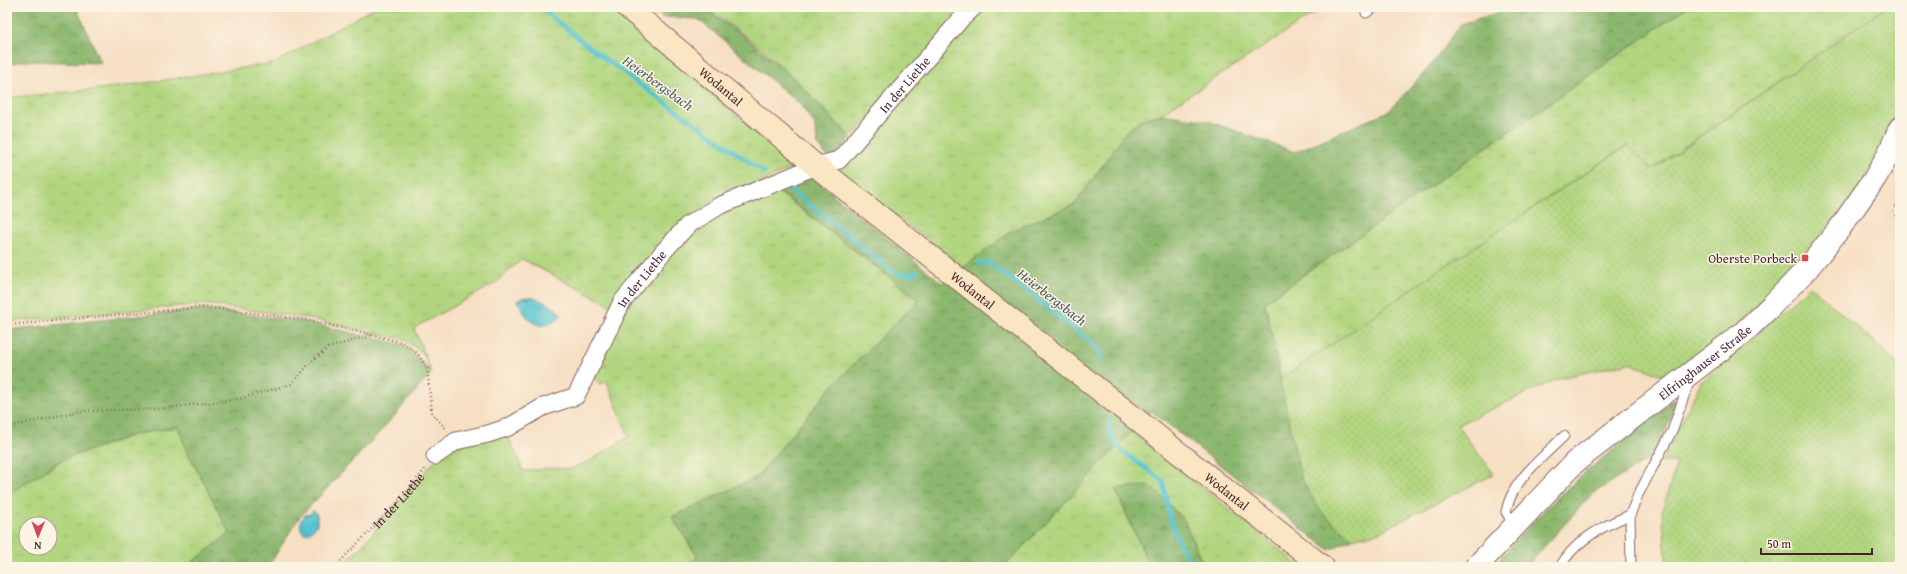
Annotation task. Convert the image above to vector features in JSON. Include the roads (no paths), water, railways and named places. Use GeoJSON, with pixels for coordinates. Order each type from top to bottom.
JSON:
{"type":"FeatureCollection","features":[{"type":"Feature","properties":{"kind":"main road","name":"Wodantal"},"geometry":{"type":"LineString","coordinates":[[627,7],[816,166],[1323,567]]}},
{"type":"Feature","properties":{"kind":"street","name":"In der Liethe"},"geometry":{"type":"LineString","coordinates":[[434,456],[456,441],[488,434],[509,427],[543,407],[576,396],[622,302],[663,252],[688,225],[719,206],[816,166],[839,160],[961,19],[974,7]]}},
{"type":"Feature","properties":{"kind":"street","name":"Elfringhauser Straße"},"geometry":{"type":"LineString","coordinates":[[1476,567],[1575,462],[1744,332],[1807,269],[1840,228],[1875,178],[1888,155],[1900,128]]}},
{"type":"Feature","properties":{"kind":"lane"},"geometry":{"type":"LineString","coordinates":[[1366,12],[1375,7]]}},
{"type":"Feature","properties":{"kind":"lane"},"geometry":{"type":"LineString","coordinates":[[1631,567],[1630,515],[1638,495],[1672,431],[1692,372]]}},
{"type":"Feature","properties":{"kind":"lane"},"geometry":{"type":"LineString","coordinates":[[1514,525],[1506,512],[1507,503],[1524,477],[1564,436]]}},
{"type":"Feature","properties":{"kind":"lane"},"geometry":{"type":"LineString","coordinates":[[1560,567],[1573,548],[1615,521],[1630,515]]}},
{"type":"Feature","properties":{"kind":"water"},"geometry":{"type":"Polygon","coordinates":[[[531,297],[553,307],[561,315],[550,324],[535,324],[528,318],[517,301],[522,298],[531,297]]]}},
{"type":"Feature","properties":{"kind":"water"},"geometry":{"type":"Polygon","coordinates":[[[313,510],[317,515],[317,525],[310,532],[304,534],[301,529],[301,522],[305,515],[311,514],[313,510]]]}},
{"type":"Feature","properties":{"kind":"waterway","name":"Heierbergsbach"},"geometry":{"type":"LineString","coordinates":[[540,7],[622,72],[765,173]]}},
{"type":"Feature","properties":{"kind":"waterway","name":"Heierbergsbach"},"geometry":{"type":"LineString","coordinates":[[791,190],[894,272],[907,275],[917,272]]}},
{"type":"Feature","properties":{"kind":"waterway","name":"Heierbergsbach"},"geometry":{"type":"LineString","coordinates":[[979,263],[991,264],[1098,347],[1101,361]]}},
{"type":"Feature","properties":{"kind":"waterway","name":"Heierbergsbach"},"geometry":{"type":"LineString","coordinates":[[1109,422],[1109,434],[1122,451],[1163,481],[1170,519],[1179,543],[1192,567]]}},
{"type":"Feature","properties":{"kind":"place","name":"Oberste Porbeck"},"geometry":{"type":"Point","coordinates":[1805,258]}}]}
